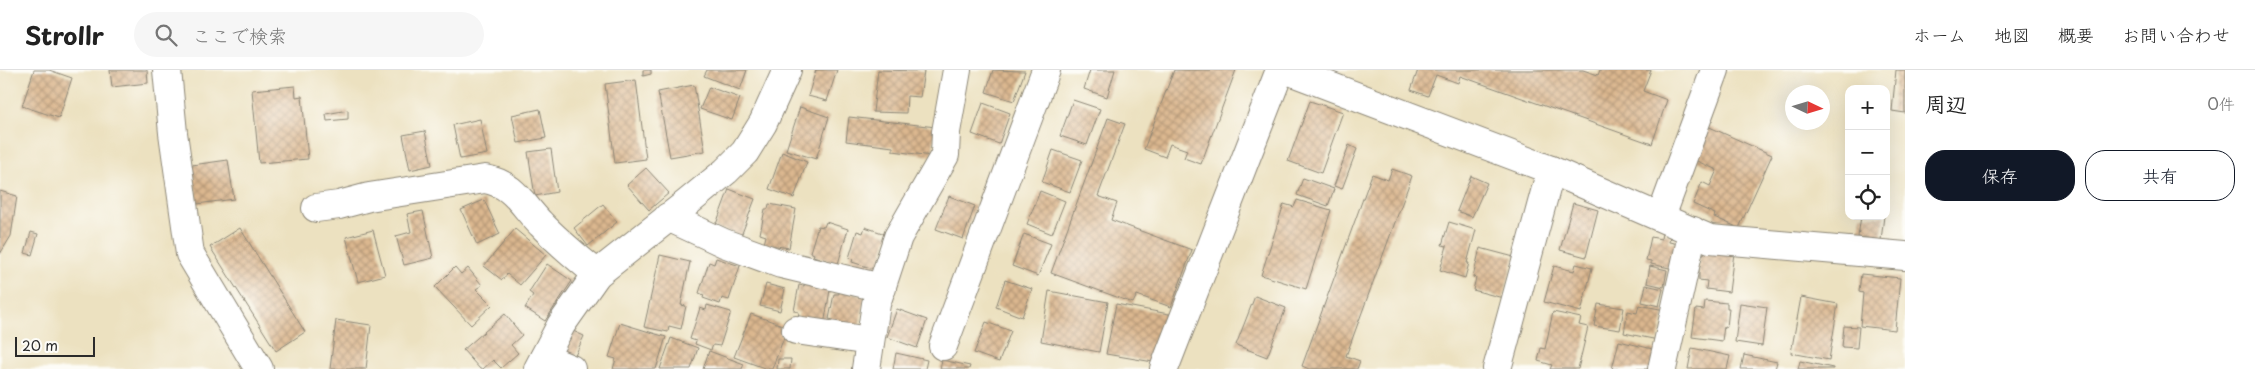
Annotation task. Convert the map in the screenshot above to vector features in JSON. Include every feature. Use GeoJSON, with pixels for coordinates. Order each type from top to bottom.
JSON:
{"type":"FeatureCollection","features":[{"type":"Feature","properties":{"kind":"street"},"geometry":{"type":"LineString","coordinates":[[167,70],[173,133],[190,254],[259,369]]}},
{"type":"Feature","properties":{"kind":"street"},"geometry":{"type":"LineString","coordinates":[[571,369],[541,364],[561,325],[597,274],[726,171],[745,152],[763,123],[787,70]]}},
{"type":"Feature","properties":{"kind":"street"},"geometry":{"type":"LineString","coordinates":[[866,369],[876,304],[898,237],[945,155],[946,132],[957,70]]}},
{"type":"Feature","properties":{"kind":"street"},"geometry":{"type":"LineString","coordinates":[[943,346],[1046,70]]}},
{"type":"Feature","properties":{"kind":"street"},"geometry":{"type":"LineString","coordinates":[[1164,369],[1280,70]]}},
{"type":"Feature","properties":{"kind":"street"},"geometry":{"type":"LineString","coordinates":[[1287,70],[1550,170],[1710,239],[1905,256]]}},
{"type":"Feature","properties":{"kind":"street"},"geometry":{"type":"LineString","coordinates":[[1661,217],[1715,70]]}},
{"type":"Feature","properties":{"kind":"street"},"geometry":{"type":"LineString","coordinates":[[1497,369],[1550,170]]}},
{"type":"Feature","properties":{"kind":"street"},"geometry":{"type":"LineString","coordinates":[[316,208],[339,205],[369,196],[485,179],[499,181],[512,190],[541,225],[597,274]]}},
{"type":"Feature","properties":{"kind":"street"},"geometry":{"type":"LineString","coordinates":[[668,217],[724,243],[781,264],[882,288]]}},
{"type":"Feature","properties":{"kind":"street"},"geometry":{"type":"LineString","coordinates":[[1662,369],[1693,231]]}},
{"type":"Feature","properties":{"kind":"street"},"geometry":{"type":"LineString","coordinates":[[796,330],[870,341]]}},
{"type":"Feature","properties":{"kind":"building"},"geometry":{"type":"Polygon","coordinates":[[[34,70],[49,70],[72,78],[59,118],[22,106],[34,70]]]}},
{"type":"Feature","properties":{"kind":"building"},"geometry":{"type":"Polygon","coordinates":[[[110,70],[147,70],[148,83],[112,87],[110,70]]]}},
{"type":"Feature","properties":{"kind":"building"},"geometry":{"type":"Polygon","coordinates":[[[643,70],[651,70],[651,74],[643,76],[643,70]]]}},
{"type":"Feature","properties":{"kind":"building"},"geometry":{"type":"Polygon","coordinates":[[[707,70],[747,70],[740,90],[704,76],[707,70]]]}},
{"type":"Feature","properties":{"kind":"building"},"geometry":{"type":"Polygon","coordinates":[[[816,70],[837,70],[827,101],[808,96],[816,70]]]}},
{"type":"Feature","properties":{"kind":"building"},"geometry":{"type":"Polygon","coordinates":[[[878,70],[924,71],[920,97],[907,96],[906,113],[873,112],[878,70]]]}},
{"type":"Feature","properties":{"kind":"building"},"geometry":{"type":"Polygon","coordinates":[[[993,70],[1025,71],[1014,101],[986,92],[993,70]]]}},
{"type":"Feature","properties":{"kind":"building"},"geometry":{"type":"Polygon","coordinates":[[[1090,70],[1115,70],[1107,97],[1084,89],[1090,70]]]}},
{"type":"Feature","properties":{"kind":"building"},"geometry":{"type":"Polygon","coordinates":[[[1174,70],[1236,70],[1201,164],[1184,158],[1187,150],[1170,144],[1165,157],[1144,149],[1174,70]]]}},
{"type":"Feature","properties":{"kind":"building"},"geometry":{"type":"Polygon","coordinates":[[[1418,70],[1583,70],[1598,75],[1600,70],[1651,70],[1643,91],[1667,100],[1652,144],[1460,76],[1458,83],[1436,75],[1428,96],[1411,90],[1418,70]]]}},
{"type":"Feature","properties":{"kind":"building"},"geometry":{"type":"Polygon","coordinates":[[[1896,70],[1905,70],[1905,113],[1892,111],[1896,70]]]}},
{"type":"Feature","properties":{"kind":"building"},"geometry":{"type":"Polygon","coordinates":[[[636,80],[646,159],[615,163],[605,84],[636,80]]]}},
{"type":"Feature","properties":{"kind":"building"},"geometry":{"type":"Polygon","coordinates":[[[694,85],[705,151],[670,157],[658,92],[694,85]]]}},
{"type":"Feature","properties":{"kind":"building"},"geometry":{"type":"Polygon","coordinates":[[[295,86],[296,97],[302,96],[308,159],[259,163],[252,90],[295,86]]]}},
{"type":"Feature","properties":{"kind":"building"},"geometry":{"type":"Polygon","coordinates":[[[709,87],[740,98],[732,120],[700,109],[709,87]]]}},
{"type":"Feature","properties":{"kind":"building"},"geometry":{"type":"Polygon","coordinates":[[[1073,100],[1100,109],[1087,145],[1060,136],[1073,100]]]}},
{"type":"Feature","properties":{"kind":"building"},"geometry":{"type":"Polygon","coordinates":[[[1310,101],[1343,112],[1321,173],[1288,161],[1310,101]]]}},
{"type":"Feature","properties":{"kind":"building"},"geometry":{"type":"Polygon","coordinates":[[[983,103],[1010,113],[999,144],[972,134],[983,103]]]}},
{"type":"Feature","properties":{"kind":"building"},"geometry":{"type":"Polygon","coordinates":[[[800,107],[829,117],[816,159],[786,150],[800,107]]]}},
{"type":"Feature","properties":{"kind":"building"},"geometry":{"type":"Polygon","coordinates":[[[540,109],[546,138],[518,143],[512,115],[540,109]]]}},
{"type":"Feature","properties":{"kind":"building"},"geometry":{"type":"Polygon","coordinates":[[[348,110],[348,119],[327,121],[326,114],[348,110]]]}},
{"type":"Feature","properties":{"kind":"building"},"geometry":{"type":"Polygon","coordinates":[[[849,117],[936,127],[932,156],[893,151],[893,147],[846,141],[849,117]]]}},
{"type":"Feature","properties":{"kind":"building"},"geometry":{"type":"Polygon","coordinates":[[[1108,118],[1125,124],[1098,196],[1117,203],[1111,220],[1192,250],[1171,307],[1137,295],[1133,303],[1051,273],[1108,118]]]}},
{"type":"Feature","properties":{"kind":"building"},"geometry":{"type":"Polygon","coordinates":[[[480,119],[487,154],[460,159],[453,125],[480,119]]]}},
{"type":"Feature","properties":{"kind":"building"},"geometry":{"type":"Polygon","coordinates":[[[1705,125],[1772,155],[1739,228],[1714,217],[1715,214],[1693,204],[1702,182],[1710,186],[1717,170],[1690,158],[1705,125]]]}},
{"type":"Feature","properties":{"kind":"building"},"geometry":{"type":"Polygon","coordinates":[[[425,131],[432,165],[410,170],[403,135],[425,131]]]}},
{"type":"Feature","properties":{"kind":"building"},"geometry":{"type":"Polygon","coordinates":[[[1349,145],[1357,149],[1342,189],[1334,186],[1349,145]]]}},
{"type":"Feature","properties":{"kind":"building"},"geometry":{"type":"Polygon","coordinates":[[[551,149],[557,192],[535,196],[528,152],[551,149]]]}},
{"type":"Feature","properties":{"kind":"building"},"geometry":{"type":"Polygon","coordinates":[[[1053,150],[1082,160],[1070,192],[1042,182],[1053,150]]]}},
{"type":"Feature","properties":{"kind":"building"},"geometry":{"type":"Polygon","coordinates":[[[782,152],[807,162],[794,198],[769,189],[782,152]]]}},
{"type":"Feature","properties":{"kind":"building"},"geometry":{"type":"Polygon","coordinates":[[[228,160],[234,199],[197,204],[192,165],[228,160]]]}},
{"type":"Feature","properties":{"kind":"building"},"geometry":{"type":"Polygon","coordinates":[[[646,168],[669,193],[649,210],[627,185],[646,168]]]}},
{"type":"Feature","properties":{"kind":"building"},"geometry":{"type":"Polygon","coordinates":[[[1392,169],[1412,176],[1346,356],[1360,361],[1357,369],[1309,369],[1302,366],[1372,174],[1388,180],[1392,169]]]}},
{"type":"Feature","properties":{"kind":"building"},"geometry":{"type":"Polygon","coordinates":[[[1471,176],[1487,183],[1472,217],[1457,211],[1471,176]]]}},
{"type":"Feature","properties":{"kind":"building"},"geometry":{"type":"Polygon","coordinates":[[[1303,178],[1334,189],[1328,206],[1297,195],[1303,178]]]}},
{"type":"Feature","properties":{"kind":"building"},"geometry":{"type":"Polygon","coordinates":[[[729,189],[755,199],[741,236],[715,227],[729,189]]]}},
{"type":"Feature","properties":{"kind":"building"},"geometry":{"type":"Polygon","coordinates":[[[0,191],[17,196],[11,236],[0,254],[0,191]]]}},
{"type":"Feature","properties":{"kind":"building"},"geometry":{"type":"Polygon","coordinates":[[[1040,191],[1065,201],[1052,234],[1027,224],[1040,191]]]}},
{"type":"Feature","properties":{"kind":"building"},"geometry":{"type":"Polygon","coordinates":[[[949,196],[975,206],[963,239],[936,229],[949,196]]]}},
{"type":"Feature","properties":{"kind":"building"},"geometry":{"type":"Polygon","coordinates":[[[484,200],[500,234],[477,245],[461,210],[484,200]]]}},
{"type":"Feature","properties":{"kind":"building"},"geometry":{"type":"Polygon","coordinates":[[[1297,200],[1331,210],[1306,289],[1261,275],[1284,204],[1294,207],[1297,200]]]}},
{"type":"Feature","properties":{"kind":"building"},"geometry":{"type":"Polygon","coordinates":[[[1573,203],[1598,210],[1586,257],[1560,250],[1573,203]]]}},
{"type":"Feature","properties":{"kind":"building"},"geometry":{"type":"Polygon","coordinates":[[[603,204],[617,222],[588,246],[574,228],[603,204]]]}},
{"type":"Feature","properties":{"kind":"building"},"geometry":{"type":"Polygon","coordinates":[[[769,204],[796,209],[789,248],[764,244],[766,236],[760,234],[765,209],[768,209],[769,204]]]}},
{"type":"Feature","properties":{"kind":"building"},"geometry":{"type":"Polygon","coordinates":[[[423,211],[433,258],[404,265],[396,236],[411,232],[407,214],[423,211]]]}},
{"type":"Feature","properties":{"kind":"building"},"geometry":{"type":"Polygon","coordinates":[[[1860,220],[1884,220],[1881,240],[1858,237],[1860,220]]]}},
{"type":"Feature","properties":{"kind":"building"},"geometry":{"type":"Polygon","coordinates":[[[826,222],[848,229],[838,264],[813,256],[814,254],[810,252],[818,226],[824,227],[826,222]]]}},
{"type":"Feature","properties":{"kind":"building"},"geometry":{"type":"Polygon","coordinates":[[[1449,222],[1476,230],[1465,278],[1440,270],[1447,246],[1442,245],[1449,222]]]}},
{"type":"Feature","properties":{"kind":"building"},"geometry":{"type":"Polygon","coordinates":[[[865,227],[888,235],[877,270],[852,262],[853,259],[849,258],[857,231],[863,233],[865,227]]]}},
{"type":"Feature","properties":{"kind":"building"},"geometry":{"type":"Polygon","coordinates":[[[240,228],[305,332],[276,351],[210,247],[240,228]]]}},
{"type":"Feature","properties":{"kind":"building"},"geometry":{"type":"Polygon","coordinates":[[[515,229],[546,255],[520,285],[507,274],[502,280],[484,266],[515,229]]]}},
{"type":"Feature","properties":{"kind":"building"},"geometry":{"type":"Polygon","coordinates":[[[373,230],[385,275],[358,282],[346,237],[373,230]]]}},
{"type":"Feature","properties":{"kind":"building"},"geometry":{"type":"Polygon","coordinates":[[[31,232],[38,234],[32,255],[25,253],[31,232]]]}},
{"type":"Feature","properties":{"kind":"building"},"geometry":{"type":"Polygon","coordinates":[[[1662,233],[1670,235],[1669,242],[1679,244],[1674,269],[1651,264],[1651,261],[1646,260],[1651,237],[1661,239],[1662,233]]]}},
{"type":"Feature","properties":{"kind":"building"},"geometry":{"type":"Polygon","coordinates":[[[1024,234],[1051,244],[1038,276],[1012,266],[1024,234]]]}},
{"type":"Feature","properties":{"kind":"building"},"geometry":{"type":"Polygon","coordinates":[[[1480,248],[1514,257],[1503,298],[1473,290],[1476,278],[1473,277],[1480,248]]]}},
{"type":"Feature","properties":{"kind":"building"},"geometry":{"type":"Polygon","coordinates":[[[1705,250],[1734,253],[1729,292],[1706,289],[1707,281],[1699,280],[1699,254],[1704,254],[1705,250]]]}},
{"type":"Feature","properties":{"kind":"building"},"geometry":{"type":"Polygon","coordinates":[[[660,255],[690,262],[681,305],[686,306],[681,329],[669,326],[668,332],[644,327],[660,255]]]}},
{"type":"Feature","properties":{"kind":"building"},"geometry":{"type":"Polygon","coordinates":[[[716,258],[740,266],[729,300],[722,298],[720,304],[703,298],[704,295],[699,293],[709,262],[714,264],[716,258]]]}},
{"type":"Feature","properties":{"kind":"building"},"geometry":{"type":"Polygon","coordinates":[[[547,264],[572,281],[545,321],[525,308],[533,295],[529,292],[547,264]]]}},
{"type":"Feature","properties":{"kind":"building"},"geometry":{"type":"Polygon","coordinates":[[[1576,264],[1592,268],[1581,312],[1544,302],[1554,266],[1574,271],[1576,264]]]}},
{"type":"Feature","properties":{"kind":"building"},"geometry":{"type":"Polygon","coordinates":[[[1650,266],[1667,270],[1664,287],[1647,283],[1650,266]]]}},
{"type":"Feature","properties":{"kind":"building"},"geometry":{"type":"Polygon","coordinates":[[[455,267],[461,274],[468,268],[482,285],[476,289],[492,305],[471,325],[435,287],[455,267]]]}},
{"type":"Feature","properties":{"kind":"building"},"geometry":{"type":"Polygon","coordinates":[[[1861,274],[1900,278],[1895,330],[1860,326],[1863,293],[1859,292],[1861,274]]]}},
{"type":"Feature","properties":{"kind":"building"},"geometry":{"type":"Polygon","coordinates":[[[1005,280],[1032,289],[1022,317],[996,307],[1005,280]]]}},
{"type":"Feature","properties":{"kind":"building"},"geometry":{"type":"Polygon","coordinates":[[[805,282],[821,285],[820,288],[830,290],[824,325],[798,317],[799,312],[794,311],[799,285],[804,286],[805,282]]]}},
{"type":"Feature","properties":{"kind":"building"},"geometry":{"type":"Polygon","coordinates":[[[766,284],[785,289],[780,311],[760,306],[766,284]]]}},
{"type":"Feature","properties":{"kind":"building"},"geometry":{"type":"Polygon","coordinates":[[[1646,285],[1663,289],[1659,306],[1642,302],[1646,285]]]}},
{"type":"Feature","properties":{"kind":"building"},"geometry":{"type":"Polygon","coordinates":[[[839,290],[865,297],[858,333],[832,325],[834,320],[829,319],[834,294],[839,294],[839,290]]]}},
{"type":"Feature","properties":{"kind":"building"},"geometry":{"type":"Polygon","coordinates":[[[1049,291],[1108,302],[1099,352],[1041,341],[1049,291]]]}},
{"type":"Feature","properties":{"kind":"building"},"geometry":{"type":"Polygon","coordinates":[[[1255,296],[1286,308],[1267,357],[1236,345],[1255,296]]]}},
{"type":"Feature","properties":{"kind":"building"},"geometry":{"type":"Polygon","coordinates":[[[1801,297],[1838,304],[1829,360],[1791,353],[1801,297]]]}},
{"type":"Feature","properties":{"kind":"building"},"geometry":{"type":"Polygon","coordinates":[[[1705,301],[1727,303],[1727,308],[1729,308],[1727,327],[1724,326],[1722,341],[1692,337],[1696,309],[1704,310],[1705,301]]]}},
{"type":"Feature","properties":{"kind":"building"},"geometry":{"type":"Polygon","coordinates":[[[1740,303],[1767,307],[1762,346],[1735,342],[1740,303]]]}},
{"type":"Feature","properties":{"kind":"building"},"geometry":{"type":"Polygon","coordinates":[[[1116,304],[1174,315],[1165,364],[1106,354],[1116,304]]]}},
{"type":"Feature","properties":{"kind":"building"},"geometry":{"type":"Polygon","coordinates":[[[1598,304],[1624,308],[1620,330],[1594,326],[1598,304]]]}},
{"type":"Feature","properties":{"kind":"building"},"geometry":{"type":"Polygon","coordinates":[[[707,305],[731,312],[720,346],[713,345],[711,350],[695,344],[696,341],[690,339],[700,308],[706,310],[707,305]]]}},
{"type":"Feature","properties":{"kind":"building"},"geometry":{"type":"Polygon","coordinates":[[[1639,305],[1665,310],[1658,340],[1624,333],[1628,311],[1637,313],[1639,305]]]}},
{"type":"Feature","properties":{"kind":"building"},"geometry":{"type":"Polygon","coordinates":[[[897,309],[927,320],[917,348],[887,337],[897,309]]]}},
{"type":"Feature","properties":{"kind":"building"},"geometry":{"type":"Polygon","coordinates":[[[1553,312],[1581,318],[1579,325],[1588,327],[1578,369],[1550,369],[1552,365],[1538,361],[1541,348],[1545,349],[1553,312]]]}},
{"type":"Feature","properties":{"kind":"building"},"geometry":{"type":"Polygon","coordinates":[[[505,314],[522,335],[511,345],[518,353],[501,368],[493,360],[483,369],[480,369],[463,350],[505,314]]]}},
{"type":"Feature","properties":{"kind":"building"},"geometry":{"type":"Polygon","coordinates":[[[751,314],[788,327],[772,369],[767,369],[734,357],[751,314]]]}},
{"type":"Feature","properties":{"kind":"building"},"geometry":{"type":"Polygon","coordinates":[[[336,320],[371,325],[366,369],[330,369],[336,320]]]}},
{"type":"Feature","properties":{"kind":"building"},"geometry":{"type":"Polygon","coordinates":[[[986,322],[1011,331],[999,362],[974,353],[986,322]]]}},
{"type":"Feature","properties":{"kind":"building"},"geometry":{"type":"Polygon","coordinates":[[[620,323],[666,337],[656,369],[613,369],[616,359],[609,357],[620,323]]]}},
{"type":"Feature","properties":{"kind":"building"},"geometry":{"type":"Polygon","coordinates":[[[1844,326],[1859,327],[1857,348],[1842,347],[1844,326]]]}},
{"type":"Feature","properties":{"kind":"building"},"geometry":{"type":"Polygon","coordinates":[[[571,330],[584,336],[574,358],[561,352],[571,330]]]}},
{"type":"Feature","properties":{"kind":"building"},"geometry":{"type":"Polygon","coordinates":[[[671,338],[698,348],[691,369],[660,369],[671,338]]]}},
{"type":"Feature","properties":{"kind":"building"},"geometry":{"type":"Polygon","coordinates":[[[1619,341],[1657,350],[1653,369],[1612,369],[1619,341]]]}},
{"type":"Feature","properties":{"kind":"building"},"geometry":{"type":"Polygon","coordinates":[[[1692,348],[1730,356],[1727,369],[1688,369],[1692,348]]]}},
{"type":"Feature","properties":{"kind":"building"},"geometry":{"type":"Polygon","coordinates":[[[709,351],[744,364],[742,369],[703,369],[709,351]]]}},
{"type":"Feature","properties":{"kind":"building"},"geometry":{"type":"Polygon","coordinates":[[[896,353],[927,360],[925,369],[893,369],[896,353]]]}},
{"type":"Feature","properties":{"kind":"building"},"geometry":{"type":"Polygon","coordinates":[[[1744,355],[1777,362],[1775,369],[1741,369],[1744,355]]]}},
{"type":"Feature","properties":{"kind":"building"},"geometry":{"type":"Polygon","coordinates":[[[778,359],[791,359],[790,369],[777,369],[778,359]]]}},
{"type":"Feature","properties":{"kind":"building"},"geometry":{"type":"Polygon","coordinates":[[[942,360],[970,366],[969,369],[940,369],[942,360]]]}},
{"type":"Feature","properties":{"kind":"building"},"geometry":{"type":"Polygon","coordinates":[[[1800,361],[1833,368],[1833,369],[1798,369],[1800,361]]]}}]}
